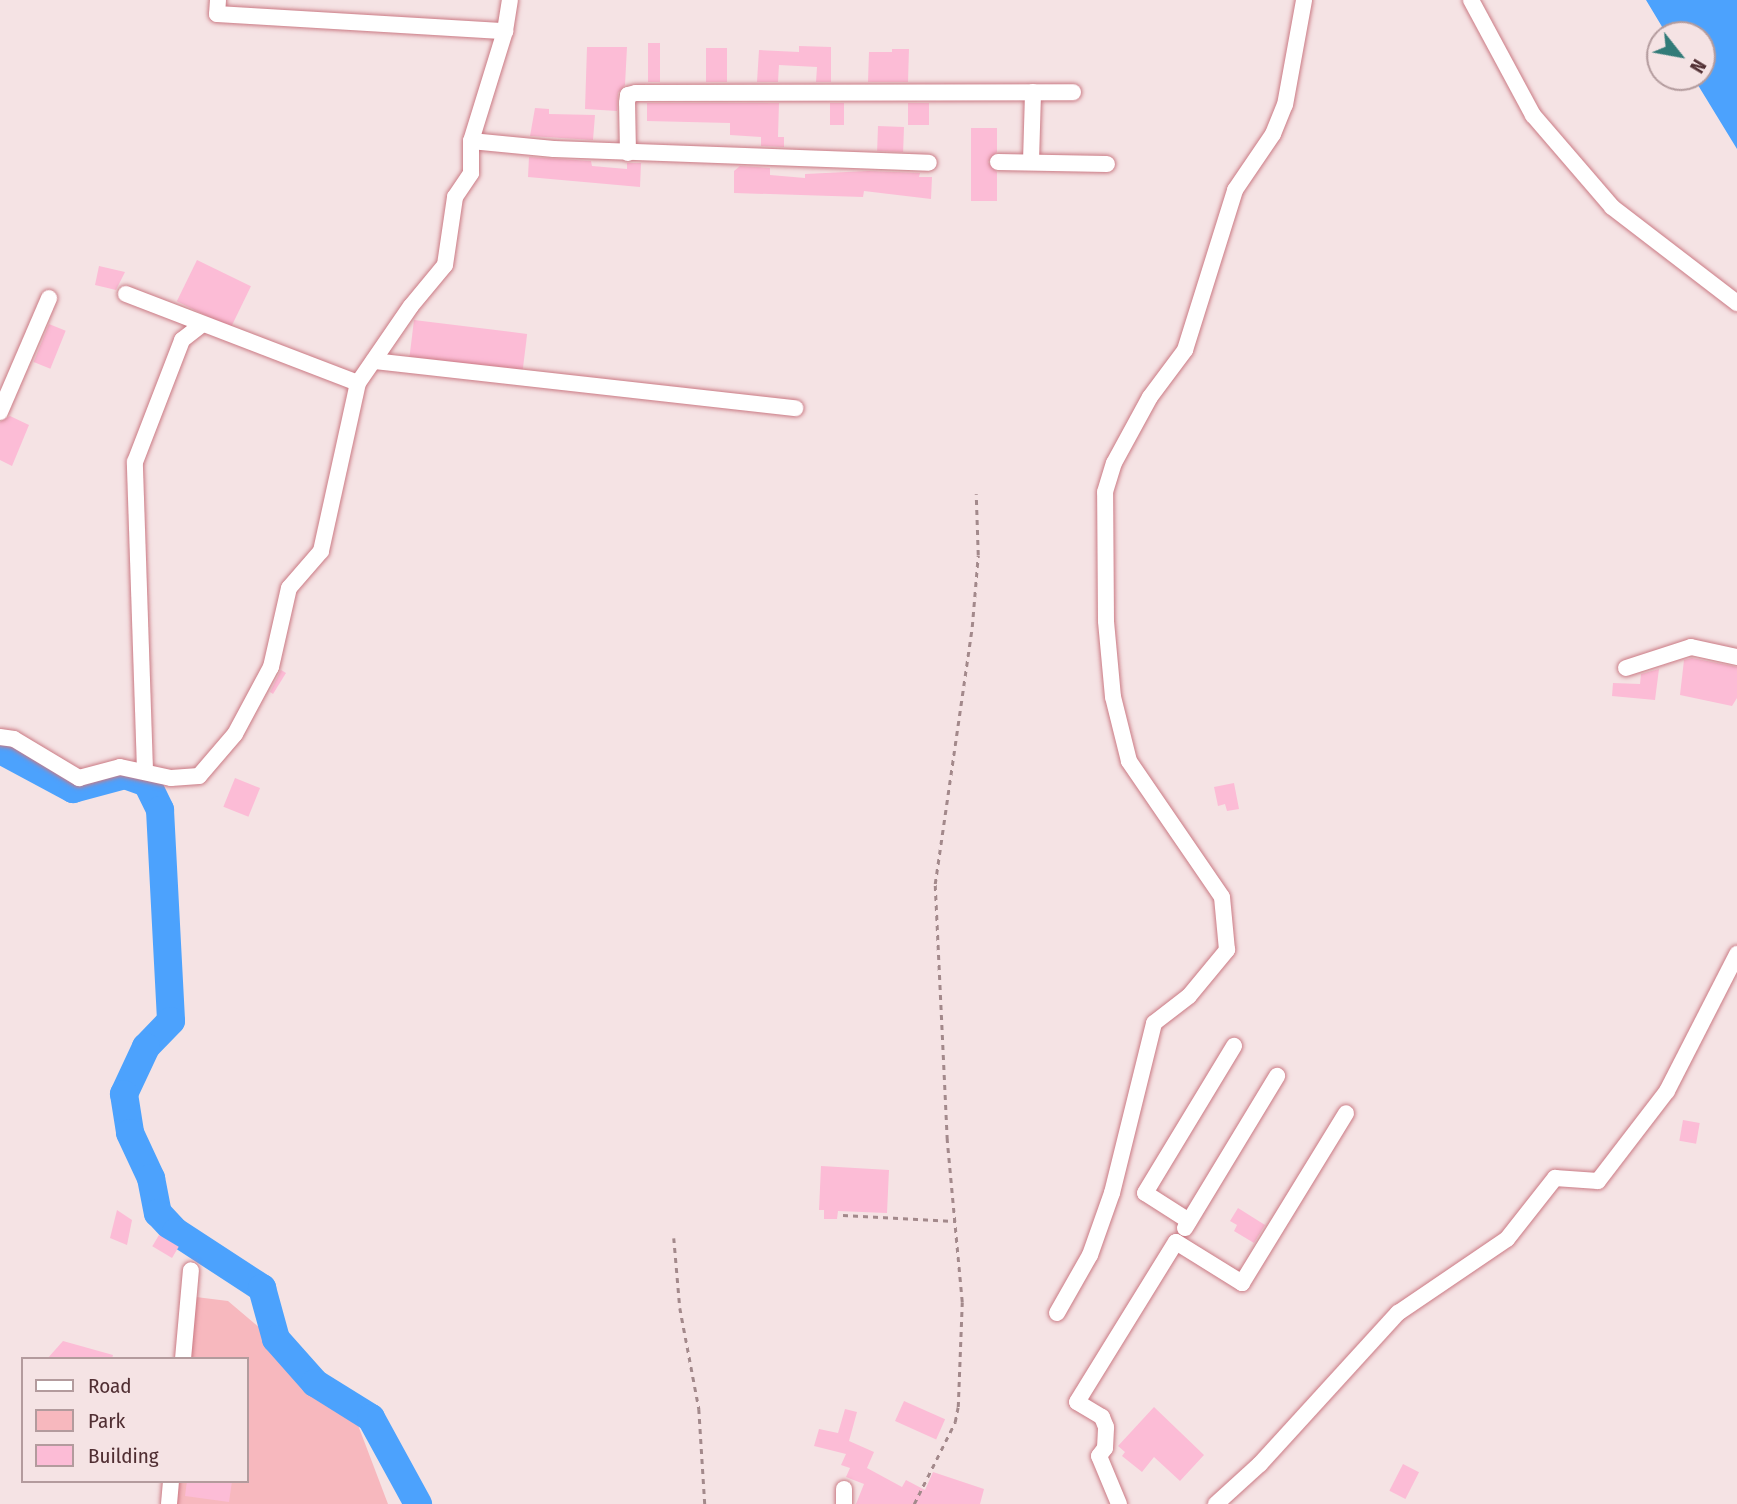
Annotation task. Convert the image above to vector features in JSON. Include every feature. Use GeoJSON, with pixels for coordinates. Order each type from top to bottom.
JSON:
{"type":"FeatureCollection","features":[{"type":"Feature","properties":{"kind":"street"},"geometry":{"type":"LineString","coordinates":[[218,0],[217,14],[505,31]]}},
{"type":"Feature","properties":{"kind":"street"},"geometry":{"type":"LineString","coordinates":[[0,737],[14,739],[79,778],[120,767],[145,770],[171,778],[199,776],[235,734],[271,667],[289,588],[321,551],[358,383],[445,265],[456,197],[471,173],[471,141],[505,31],[510,0]]}},
{"type":"Feature","properties":{"kind":"street"},"geometry":{"type":"LineString","coordinates":[[1057,1313],[1090,1255],[1112,1193],[1154,1023],[1189,996],[1227,950],[1222,897],[1129,761],[1113,697],[1106,621],[1105,492],[1114,463],[1150,397],[1185,350],[1235,190],[1273,134],[1285,105],[1304,0]]}},
{"type":"Feature","properties":{"kind":"street"},"geometry":{"type":"LineString","coordinates":[[1471,0],[1533,115],[1612,207],[1737,303]]}},
{"type":"Feature","properties":{"kind":"street"},"geometry":{"type":"LineString","coordinates":[[1031,161],[1033,92]]}},
{"type":"Feature","properties":{"kind":"street"},"geometry":{"type":"LineString","coordinates":[[628,153],[628,95],[636,93],[1073,92]]}},
{"type":"Feature","properties":{"kind":"street"},"geometry":{"type":"LineString","coordinates":[[471,141],[628,153],[929,163]]}},
{"type":"Feature","properties":{"kind":"street"},"geometry":{"type":"LineString","coordinates":[[998,162],[1107,164]]}},
{"type":"Feature","properties":{"kind":"street"},"geometry":{"type":"LineString","coordinates":[[126,294],[358,383]]}},
{"type":"Feature","properties":{"kind":"street"},"geometry":{"type":"LineString","coordinates":[[0,412],[49,298]]}},
{"type":"Feature","properties":{"kind":"street"},"geometry":{"type":"LineString","coordinates":[[145,770],[135,462],[182,340],[201,325]]}},
{"type":"Feature","properties":{"kind":"street"},"geometry":{"type":"LineString","coordinates":[[374,361],[795,408]]}},
{"type":"Feature","properties":{"kind":"street"},"geometry":{"type":"LineString","coordinates":[[1626,668],[1691,647],[1737,657]]}},
{"type":"Feature","properties":{"kind":"street"},"geometry":{"type":"LineString","coordinates":[[1216,1504],[1260,1464],[1398,1313],[1507,1239],[1555,1178],[1598,1181],[1667,1091],[1737,954]]}},
{"type":"Feature","properties":{"kind":"street"},"geometry":{"type":"LineString","coordinates":[[1189,1221],[1144,1193],[1234,1046]]}},
{"type":"Feature","properties":{"kind":"street"},"geometry":{"type":"LineString","coordinates":[[1119,1504],[1099,1456],[1105,1448],[1106,1427],[1102,1417],[1077,1402],[1277,1076]]}},
{"type":"Feature","properties":{"kind":"street"},"geometry":{"type":"LineString","coordinates":[[1176,1242],[1242,1283],[1346,1114]]}},
{"type":"Feature","properties":{"kind":"street"},"geometry":{"type":"LineString","coordinates":[[183,1357],[191,1270]]}},
{"type":"Feature","properties":{"kind":"street"},"geometry":{"type":"LineString","coordinates":[[169,1504],[171,1483]]}},
{"type":"Feature","properties":{"kind":"path"},"geometry":{"type":"LineString","coordinates":[[914,1504],[956,1422],[958,1406],[962,1302],[954,1221],[935,884],[972,627],[978,555],[976,494]]}},
{"type":"Feature","properties":{"kind":"path"},"geometry":{"type":"LineString","coordinates":[[843,1215],[954,1221]]}},
{"type":"Feature","properties":{"kind":"path"},"geometry":{"type":"LineString","coordinates":[[674,1238],[680,1308],[699,1409],[705,1504]]}},
{"type":"Feature","properties":{"kind":"green space"},"geometry":{"type":"Polygon","coordinates":[[[188,1296],[228,1301],[350,1404],[388,1504],[173,1504],[175,1483],[248,1483],[248,1357],[184,1357],[188,1296]]]}},
{"type":"Feature","properties":{"kind":"water"},"geometry":{"type":"Polygon","coordinates":[[[1646,0],[1737,0],[1737,149],[1702,91],[1716,91],[1716,21],[1659,21],[1646,0]]]}},
{"type":"Feature","properties":{"kind":"building"},"geometry":{"type":"Polygon","coordinates":[[[648,43],[660,43],[660,82],[648,82],[648,43]]]}},
{"type":"Feature","properties":{"kind":"building"},"geometry":{"type":"Polygon","coordinates":[[[799,46],[831,47],[831,82],[816,82],[817,67],[779,65],[778,82],[757,82],[759,50],[799,52],[799,46]]]}},
{"type":"Feature","properties":{"kind":"building"},"geometry":{"type":"Polygon","coordinates":[[[587,47],[627,47],[625,85],[618,93],[617,111],[585,109],[587,47]]]}},
{"type":"Feature","properties":{"kind":"building"},"geometry":{"type":"Polygon","coordinates":[[[706,48],[727,48],[727,82],[706,82],[706,48]]]}},
{"type":"Feature","properties":{"kind":"building"},"geometry":{"type":"Polygon","coordinates":[[[892,49],[909,49],[908,82],[868,82],[869,52],[892,52],[892,49]]]}},
{"type":"Feature","properties":{"kind":"building"},"geometry":{"type":"Polygon","coordinates":[[[647,103],[779,103],[778,137],[784,137],[784,147],[761,146],[761,137],[730,135],[730,123],[647,121],[647,103]]]}},
{"type":"Feature","properties":{"kind":"building"},"geometry":{"type":"Polygon","coordinates":[[[830,103],[844,103],[844,125],[830,125],[830,103]]]}},
{"type":"Feature","properties":{"kind":"building"},"geometry":{"type":"Polygon","coordinates":[[[908,103],[929,103],[929,125],[908,125],[908,103]]]}},
{"type":"Feature","properties":{"kind":"building"},"geometry":{"type":"Polygon","coordinates":[[[535,108],[549,109],[549,114],[595,115],[593,140],[530,136],[535,108]]]}},
{"type":"Feature","properties":{"kind":"building"},"geometry":{"type":"Polygon","coordinates":[[[878,126],[904,127],[903,152],[877,151],[878,126]]]}},
{"type":"Feature","properties":{"kind":"building"},"geometry":{"type":"Polygon","coordinates":[[[971,128],[997,128],[997,152],[988,162],[997,172],[997,201],[971,201],[971,128]]]}},
{"type":"Feature","properties":{"kind":"building"},"geometry":{"type":"Polygon","coordinates":[[[529,157],[591,161],[592,166],[627,169],[627,163],[641,163],[640,187],[528,177],[529,157]]]}},
{"type":"Feature","properties":{"kind":"building"},"geometry":{"type":"Polygon","coordinates":[[[740,166],[770,168],[770,175],[805,178],[805,174],[868,171],[920,173],[919,177],[932,177],[931,199],[864,191],[863,197],[734,193],[734,171],[740,166]]]}},
{"type":"Feature","properties":{"kind":"building"},"geometry":{"type":"Polygon","coordinates":[[[197,260],[251,286],[231,328],[177,301],[197,260]]]}},
{"type":"Feature","properties":{"kind":"building"},"geometry":{"type":"Polygon","coordinates":[[[99,266],[125,272],[116,290],[95,285],[99,266]]]}},
{"type":"Feature","properties":{"kind":"building"},"geometry":{"type":"Polygon","coordinates":[[[414,320],[527,334],[523,371],[409,357],[414,320]]]}},
{"type":"Feature","properties":{"kind":"building"},"geometry":{"type":"Polygon","coordinates":[[[49,324],[66,331],[50,369],[34,362],[49,324]]]}},
{"type":"Feature","properties":{"kind":"building"},"geometry":{"type":"Polygon","coordinates":[[[10,416],[29,425],[12,466],[0,460],[0,422],[10,416]]]}},
{"type":"Feature","properties":{"kind":"building"},"geometry":{"type":"Polygon","coordinates":[[[1692,658],[1737,667],[1737,698],[1732,706],[1680,695],[1684,660],[1692,658]]]}},
{"type":"Feature","properties":{"kind":"building"},"geometry":{"type":"Polygon","coordinates":[[[1659,669],[1655,700],[1612,696],[1613,683],[1640,684],[1641,674],[1659,669]]]}},
{"type":"Feature","properties":{"kind":"building"},"geometry":{"type":"Polygon","coordinates":[[[281,670],[286,673],[273,694],[270,692],[281,670]]]}},
{"type":"Feature","properties":{"kind":"building"},"geometry":{"type":"Polygon","coordinates":[[[235,778],[260,788],[248,817],[223,807],[235,778]]]}},
{"type":"Feature","properties":{"kind":"building"},"geometry":{"type":"Polygon","coordinates":[[[1234,783],[1239,809],[1227,811],[1225,804],[1218,806],[1214,787],[1234,783]]]}},
{"type":"Feature","properties":{"kind":"building"},"geometry":{"type":"Polygon","coordinates":[[[1683,1120],[1700,1123],[1696,1144],[1679,1141],[1683,1120]]]}},
{"type":"Feature","properties":{"kind":"building"},"geometry":{"type":"Polygon","coordinates":[[[821,1166],[889,1170],[887,1213],[838,1211],[837,1219],[824,1219],[824,1210],[819,1210],[821,1166]]]}},
{"type":"Feature","properties":{"kind":"building"},"geometry":{"type":"Polygon","coordinates":[[[1238,1208],[1265,1225],[1254,1243],[1234,1231],[1237,1225],[1230,1221],[1238,1208]]]}},
{"type":"Feature","properties":{"kind":"building"},"geometry":{"type":"Polygon","coordinates":[[[117,1210],[132,1220],[127,1245],[110,1238],[117,1210]]]}},
{"type":"Feature","properties":{"kind":"building"},"geometry":{"type":"Polygon","coordinates":[[[159,1235],[179,1247],[172,1258],[152,1246],[159,1235]]]}},
{"type":"Feature","properties":{"kind":"building"},"geometry":{"type":"Polygon","coordinates":[[[63,1341],[113,1355],[112,1357],[49,1357],[63,1341]]]}},
{"type":"Feature","properties":{"kind":"building"},"geometry":{"type":"Polygon","coordinates":[[[904,1401],[945,1419],[936,1439],[895,1421],[904,1401]]]}},
{"type":"Feature","properties":{"kind":"building"},"geometry":{"type":"Polygon","coordinates":[[[1154,1407],[1204,1455],[1180,1481],[1154,1457],[1142,1472],[1122,1456],[1125,1452],[1118,1446],[1154,1407]]]}},
{"type":"Feature","properties":{"kind":"building"},"geometry":{"type":"Polygon","coordinates":[[[845,1409],[857,1412],[849,1441],[874,1452],[867,1468],[902,1487],[906,1480],[925,1490],[933,1472],[984,1489],[980,1504],[856,1504],[864,1484],[846,1477],[850,1468],[841,1465],[846,1454],[814,1446],[819,1429],[838,1433],[845,1409]]]}},
{"type":"Feature","properties":{"kind":"building"},"geometry":{"type":"Polygon","coordinates":[[[1403,1464],[1419,1472],[1405,1499],[1389,1491],[1403,1464]]]}},
{"type":"Feature","properties":{"kind":"building"},"geometry":{"type":"Polygon","coordinates":[[[187,1483],[232,1483],[229,1502],[185,1496],[187,1483]]]}},
{"type":"Feature","properties":{"kind":"waterway"},"geometry":{"type":"LineString","coordinates":[[0,750],[73,789],[125,775],[147,783],[160,810],[171,1021],[146,1047],[124,1094],[130,1133],[151,1178],[158,1213],[176,1232],[262,1288],[276,1339],[315,1383],[371,1418],[418,1504]]}}]}
